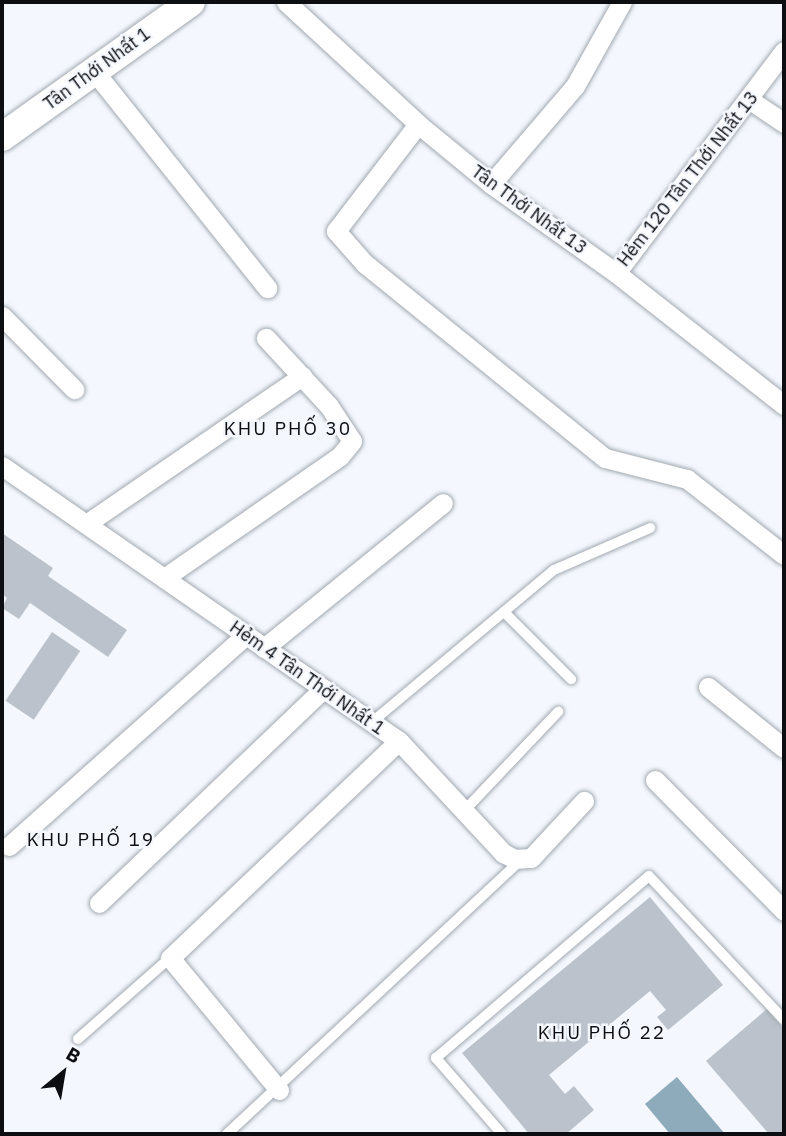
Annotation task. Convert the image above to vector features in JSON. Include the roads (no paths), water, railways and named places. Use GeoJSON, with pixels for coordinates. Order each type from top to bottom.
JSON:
{"type":"FeatureCollection","features":[{"type":"Feature","properties":{"kind":"street","name":"Tân Thới Nhất 13"},"geometry":{"type":"LineString","coordinates":[[286,2],[418,124],[491,184],[616,273],[784,405]]}},
{"type":"Feature","properties":{"kind":"street"},"geometry":{"type":"LineString","coordinates":[[491,184],[575,86],[622,2]]}},
{"type":"Feature","properties":{"kind":"street","name":"Tân Thới Nhất 1"},"geometry":{"type":"LineString","coordinates":[[6,126],[94,71],[188,3]]}},
{"type":"Feature","properties":{"kind":"street","name":"Hẻm 120 Tân Thới Nhất 13"},"geometry":{"type":"LineString","coordinates":[[616,273],[750,100],[784,51]]}},
{"type":"Feature","properties":{"kind":"street"},"geometry":{"type":"LineString","coordinates":[[94,71],[267,288]]}},
{"type":"Feature","properties":{"kind":"street"},"geometry":{"type":"LineString","coordinates":[[750,100],[784,123]]}},
{"type":"Feature","properties":{"kind":"street"},"geometry":{"type":"LineString","coordinates":[[418,124],[336,231],[364,263],[605,458],[687,479],[784,555]]}},
{"type":"Feature","properties":{"kind":"street"},"geometry":{"type":"LineString","coordinates":[[2,316],[74,389]]}},
{"type":"Feature","properties":{"kind":"street"},"geometry":{"type":"LineString","coordinates":[[164,578],[340,456],[352,441],[329,406],[266,338]]}},
{"type":"Feature","properties":{"kind":"street"},"geometry":{"type":"LineString","coordinates":[[86,524],[302,376]]}},
{"type":"Feature","properties":{"kind":"street","name":"Hẻm 4 Tân Thới Nhất 1"},"geometry":{"type":"LineString","coordinates":[[2,466],[399,741],[503,853],[521,860]]}},
{"type":"Feature","properties":{"kind":"street"},"geometry":{"type":"LineString","coordinates":[[264,648],[443,503]]}},
{"type":"Feature","properties":{"kind":"street"},"geometry":{"type":"LineString","coordinates":[[9,846],[246,635]]}},
{"type":"Feature","properties":{"kind":"street"},"geometry":{"type":"LineString","coordinates":[[708,687],[784,748]]}},
{"type":"Feature","properties":{"kind":"street"},"geometry":{"type":"LineString","coordinates":[[99,903],[323,689]]}},
{"type":"Feature","properties":{"kind":"street"},"geometry":{"type":"LineString","coordinates":[[279,1090],[170,958],[399,741]]}},
{"type":"Feature","properties":{"kind":"street"},"geometry":{"type":"LineString","coordinates":[[655,780],[784,911]]}},
{"type":"Feature","properties":{"kind":"street"},"geometry":{"type":"LineString","coordinates":[[521,860],[531,858],[584,801]]}},
{"type":"Feature","properties":{"kind":"lane"},"geometry":{"type":"LineString","coordinates":[[372,723],[554,570],[650,528]]}},
{"type":"Feature","properties":{"kind":"lane"},"geometry":{"type":"LineString","coordinates":[[504,612],[571,679]]}},
{"type":"Feature","properties":{"kind":"lane"},"geometry":{"type":"LineString","coordinates":[[464,811],[558,712]]}},
{"type":"Feature","properties":{"kind":"lane"},"geometry":{"type":"LineString","coordinates":[[227,1134],[279,1090],[521,860]]}},
{"type":"Feature","properties":{"kind":"lane"},"geometry":{"type":"LineString","coordinates":[[502,1134],[436,1058],[649,876],[784,1020]]}},
{"type":"Feature","properties":{"kind":"lane"},"geometry":{"type":"LineString","coordinates":[[78,1039],[170,958]]}},
{"type":"Feature","properties":{"kind":"water"},"geometry":{"type":"Polygon","coordinates":[[[677,1077],[725,1134],[670,1134],[645,1104],[677,1077]]]}},
{"type":"Feature","properties":{"kind":"district","name":"KHU PHỐ 30"},"geometry":{"type":"Point","coordinates":[288,429]}},
{"type":"Feature","properties":{"kind":"district","name":"KHU PHỐ 19"},"geometry":{"type":"Point","coordinates":[91,840]}},
{"type":"Feature","properties":{"kind":"district","name":"KHU PHỐ 22"},"geometry":{"type":"Point","coordinates":[602,1033]}}]}
